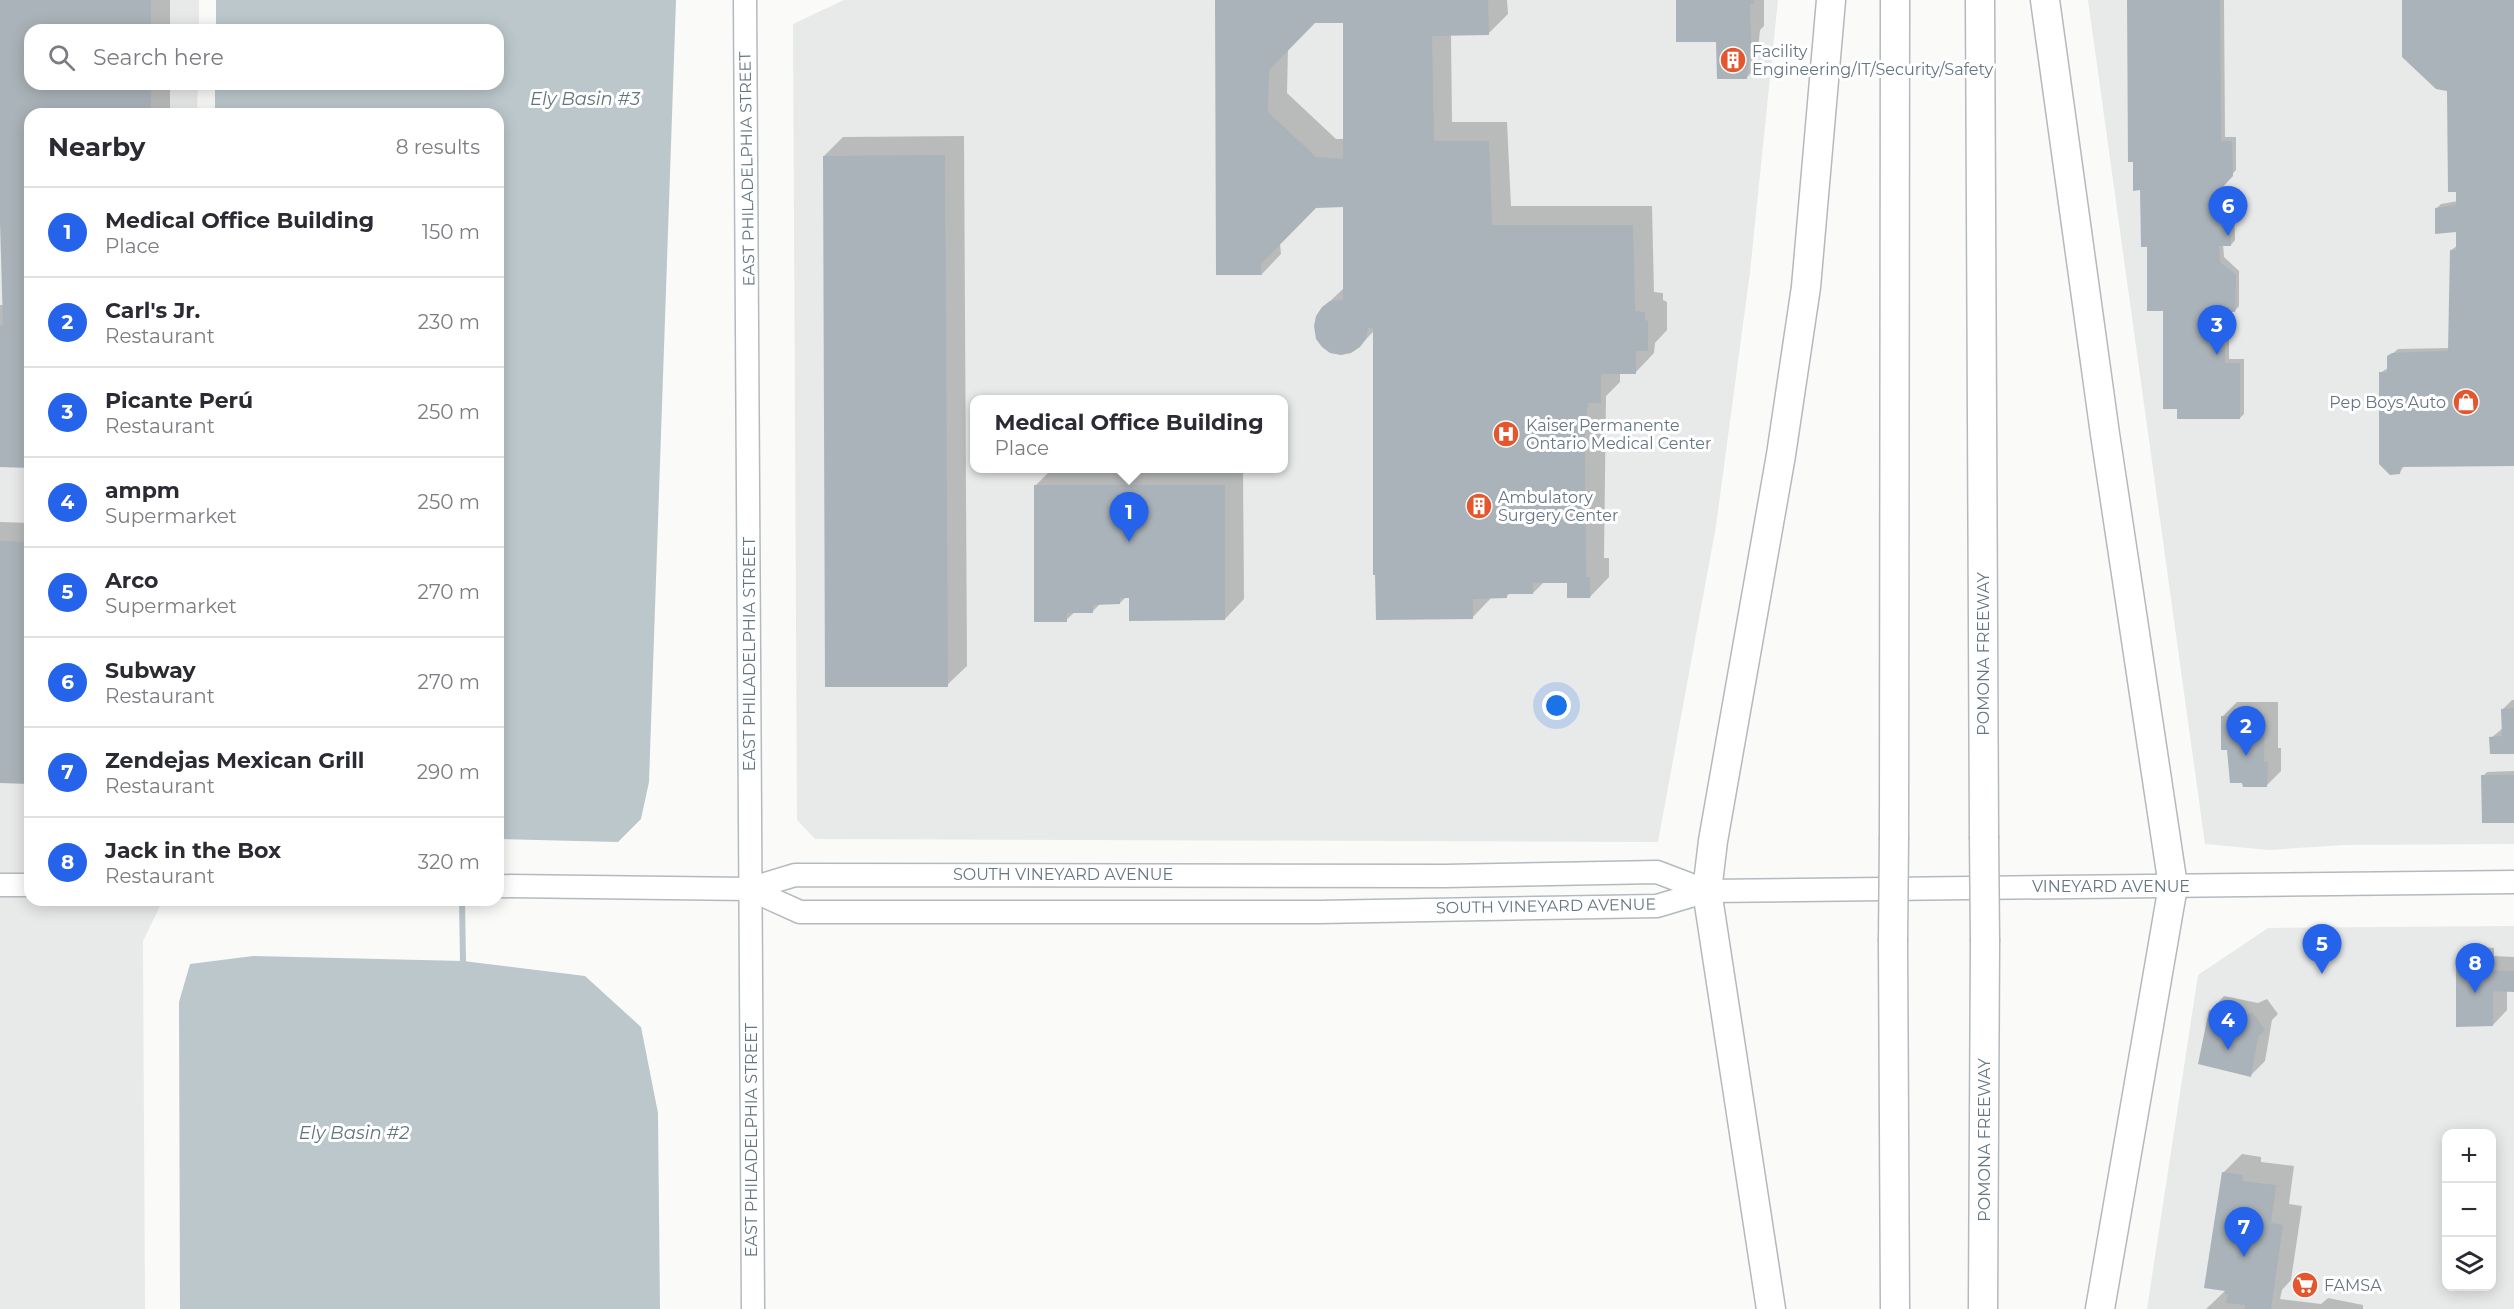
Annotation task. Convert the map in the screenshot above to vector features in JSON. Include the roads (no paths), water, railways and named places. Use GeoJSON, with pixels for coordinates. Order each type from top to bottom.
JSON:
{"type":"FeatureCollection","features":[{"type":"Feature","properties":{"kind":"highway"},"geometry":{"type":"LineString","coordinates":[[1771,1309],[1707,891],[1713,841],[1781,455],[1806,287],[1831,0]]}},
{"type":"Feature","properties":{"kind":"highway"},"geometry":{"type":"LineString","coordinates":[[1895,0],[1893,942],[1895,1309]]}},
{"type":"Feature","properties":{"kind":"highway","name":"POMONA FREEWAY"},"geometry":{"type":"LineString","coordinates":[[1980,0],[1985,942],[1983,1309]]}},
{"type":"Feature","properties":{"kind":"highway"},"geometry":{"type":"LineString","coordinates":[[2044,0],[2172,886],[2100,1309]]}},
{"type":"Feature","properties":{"kind":"main road","name":"EAST PHILADELPHIA STREET"},"geometry":{"type":"LineString","coordinates":[[745,0],[753,1309]]}},
{"type":"Feature","properties":{"kind":"main road","name":"SOUTH VINEYARD AVENUE"},"geometry":{"type":"LineString","coordinates":[[504,886],[749,889],[795,874],[1445,876],[1657,872],[1707,891]]}},
{"type":"Feature","properties":{"kind":"main road","name":"VINEYARD AVENUE"},"geometry":{"type":"LineString","coordinates":[[1707,891],[2514,882]]}},
{"type":"Feature","properties":{"kind":"main road"},"geometry":{"type":"LineString","coordinates":[[0,885],[24,885]]}},
{"type":"Feature","properties":{"kind":"main road","name":"SOUTH VINEYARD AVENUE"},"geometry":{"type":"LineString","coordinates":[[749,889],[800,912],[1319,912],[1657,906],[1707,891]]}},
{"type":"Feature","properties":{"kind":"water","name":"Ely Basin #3"},"geometry":{"type":"Polygon","coordinates":[[[216,0],[676,0],[649,782],[641,819],[618,842],[504,839],[504,108],[215,108],[215,90],[504,90],[504,24],[216,24],[216,0]]]}},
{"type":"Feature","properties":{"kind":"water","name":"Ely Basin #2"},"geometry":{"type":"Polygon","coordinates":[[[253,956],[463,961],[585,976],[641,1027],[658,1113],[660,1309],[180,1309],[179,1002],[190,964],[253,956]]]}},
{"type":"Feature","properties":{"kind":"waterway"},"geometry":{"type":"LineString","coordinates":[[462,906],[463,961]]}},
{"type":"Feature","properties":{"kind":"place","name":"Facility Engineering/IT/Security/Safety"},"geometry":{"type":"Point","coordinates":[1733,60]}},
{"type":"Feature","properties":{"kind":"place","name":"Subway"},"geometry":{"type":"Point","coordinates":[2228,236]}},
{"type":"Feature","properties":{"kind":"place","name":"Picante Perú"},"geometry":{"type":"Point","coordinates":[2217,355]}},
{"type":"Feature","properties":{"kind":"place","name":"Pep Boys Auto"},"geometry":{"type":"Point","coordinates":[2466,402]}},
{"type":"Feature","properties":{"kind":"place","name":"Kaiser Permanente Ontario Medical Center"},"geometry":{"type":"Point","coordinates":[1506,434]}},
{"type":"Feature","properties":{"kind":"place","name":"Ambulatory Surgery Center"},"geometry":{"type":"Point","coordinates":[1479,506]}},
{"type":"Feature","properties":{"kind":"place","name":"Medical Office Building"},"geometry":{"type":"Point","coordinates":[1129,542]}},
{"type":"Feature","properties":{"kind":"place","name":"Carl's Jr."},"geometry":{"type":"Point","coordinates":[2246,756]}},
{"type":"Feature","properties":{"kind":"place","name":"Arco"},"geometry":{"type":"Point","coordinates":[2322,974]}},
{"type":"Feature","properties":{"kind":"place","name":"Jack in the Box"},"geometry":{"type":"Point","coordinates":[2475,993]}},
{"type":"Feature","properties":{"kind":"place","name":"ampm"},"geometry":{"type":"Point","coordinates":[2228,1050]}},
{"type":"Feature","properties":{"kind":"place","name":"Zendejas Mexican Grill"},"geometry":{"type":"Point","coordinates":[2244,1257]}},
{"type":"Feature","properties":{"kind":"place","name":"FAMSA"},"geometry":{"type":"Point","coordinates":[2305,1285]}}]}
